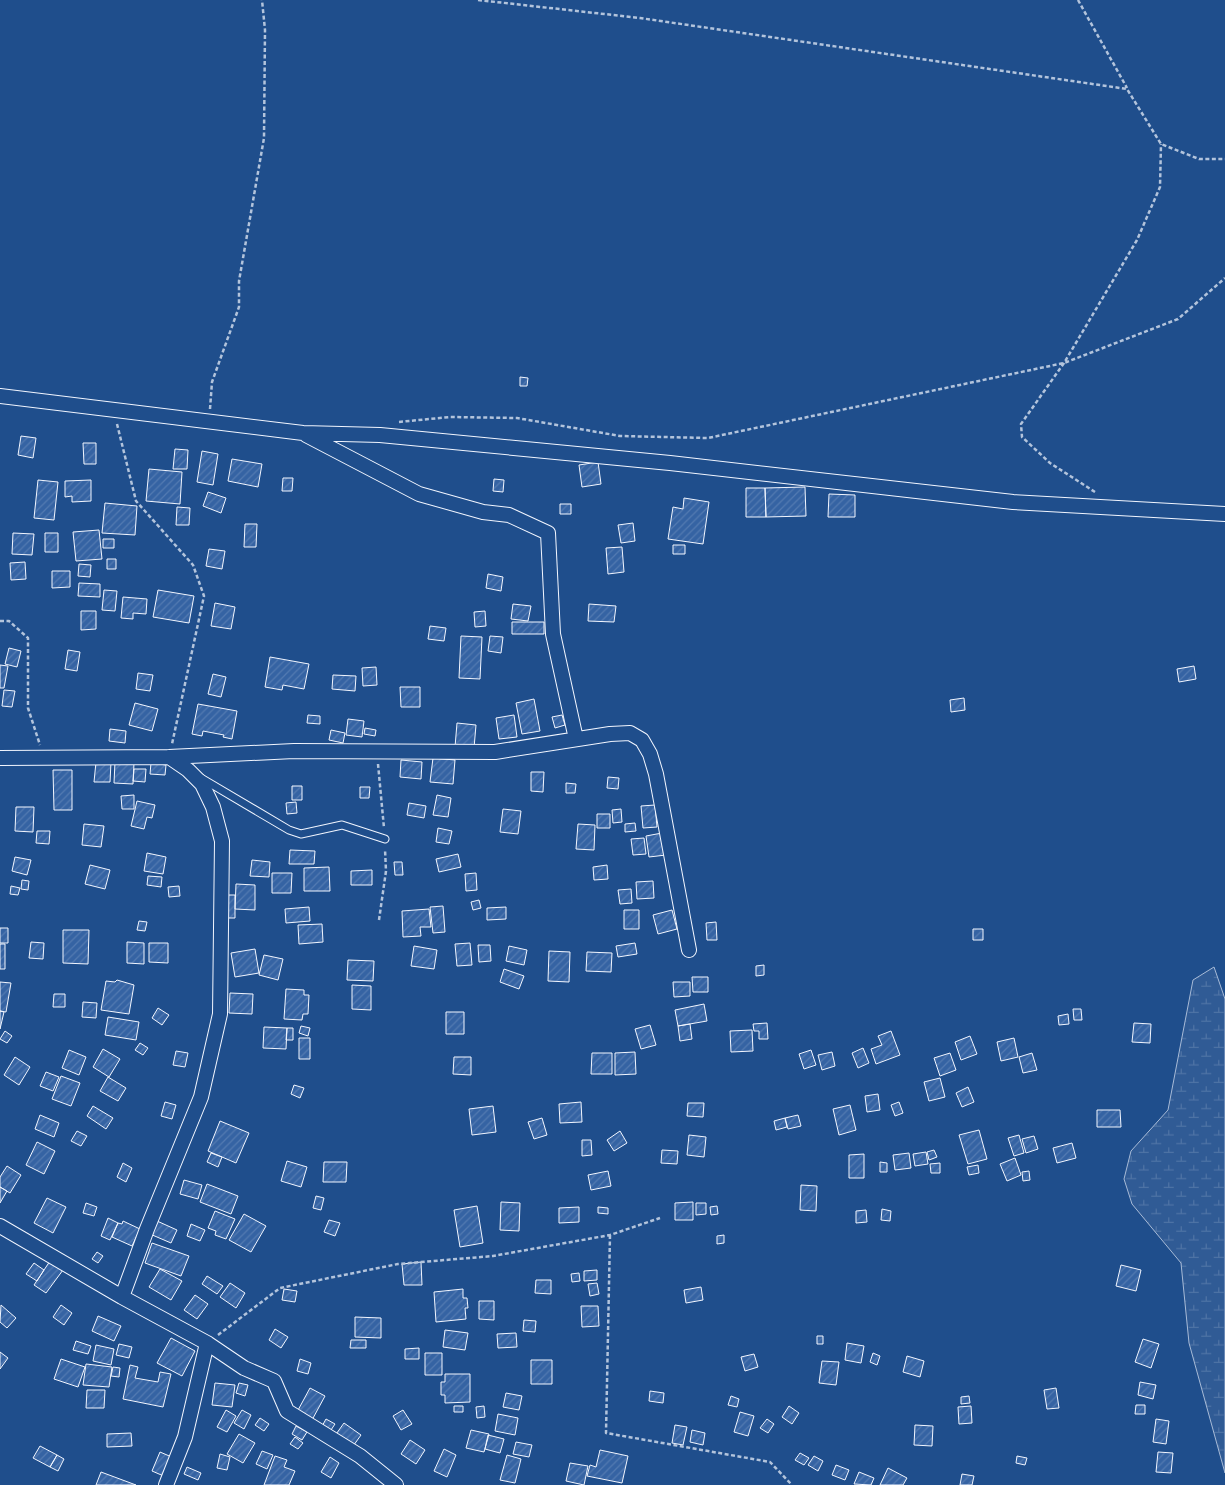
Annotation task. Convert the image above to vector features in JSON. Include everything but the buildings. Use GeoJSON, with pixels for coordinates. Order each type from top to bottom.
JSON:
{"type":"FeatureCollection","features":[{"type":"Feature","properties":{"kind":"street"},"geometry":{"type":"LineString","coordinates":[[0,396],[303,433],[380,435],[670,463],[1013,502],[1225,514]]}},
{"type":"Feature","properties":{"kind":"street"},"geometry":{"type":"LineString","coordinates":[[303,433],[419,494],[482,512],[509,515],[548,533],[553,634],[576,739]]}},
{"type":"Feature","properties":{"kind":"street"},"geometry":{"type":"LineString","coordinates":[[0,758],[169,757],[294,751],[495,752],[610,734],[630,733],[642,740],[650,754],[656,774],[689,950]]}},
{"type":"Feature","properties":{"kind":"street"},"geometry":{"type":"LineString","coordinates":[[122,1297],[146,1229],[200,1097],[220,1014],[222,840],[213,807],[202,784],[188,770],[169,757]]}},
{"type":"Feature","properties":{"kind":"street"},"geometry":{"type":"LineString","coordinates":[[0,1226],[122,1297],[207,1343],[244,1368],[274,1381],[287,1411],[360,1456],[396,1485]]}},
{"type":"Feature","properties":{"kind":"street"},"geometry":{"type":"LineString","coordinates":[[166,1485],[185,1437],[207,1343]]}},
{"type":"Feature","properties":{"kind":"lane"},"geometry":{"type":"LineString","coordinates":[[188,770],[295,832],[302,834],[342,825],[385,839]]}},
{"type":"Feature","properties":{"kind":"path"},"geometry":{"type":"LineString","coordinates":[[208,422],[212,382],[238,308],[238,281],[264,138],[264,30],[262,0]]}},
{"type":"Feature","properties":{"kind":"path"},"geometry":{"type":"LineString","coordinates":[[478,0],[640,18],[1127,89]]}},
{"type":"Feature","properties":{"kind":"path"},"geometry":{"type":"LineString","coordinates":[[1078,0],[1127,89],[1161,144],[1160,187],[1137,240],[1064,363],[1021,424],[1022,437],[1050,464],[1097,494]]}},
{"type":"Feature","properties":{"kind":"path"},"geometry":{"type":"LineString","coordinates":[[1161,144],[1199,158],[1225,159]]}},
{"type":"Feature","properties":{"kind":"path"},"geometry":{"type":"LineString","coordinates":[[380,435],[394,422],[450,417],[517,418],[620,436],[708,438],[1064,363],[1178,319],[1225,278]]}},
{"type":"Feature","properties":{"kind":"path"},"geometry":{"type":"LineString","coordinates":[[113,411],[136,501],[193,565],[204,596],[169,757]]}},
{"type":"Feature","properties":{"kind":"path"},"geometry":{"type":"LineString","coordinates":[[0,621],[9,620],[28,638],[28,708],[44,758]]}},
{"type":"Feature","properties":{"kind":"path"},"geometry":{"type":"LineString","coordinates":[[207,1343],[280,1288],[398,1264],[493,1256],[610,1236],[660,1218]]}},
{"type":"Feature","properties":{"kind":"path"},"geometry":{"type":"LineString","coordinates":[[610,1236],[606,1433],[770,1462],[792,1485]]}},
{"type":"Feature","properties":{"kind":"green space"},"geometry":{"type":"Polygon","coordinates":[[[1214,967],[1225,999],[1225,1473],[1189,1343],[1181,1263],[1132,1204],[1124,1179],[1131,1151],[1168,1110],[1193,980],[1214,967]]]}}]}
